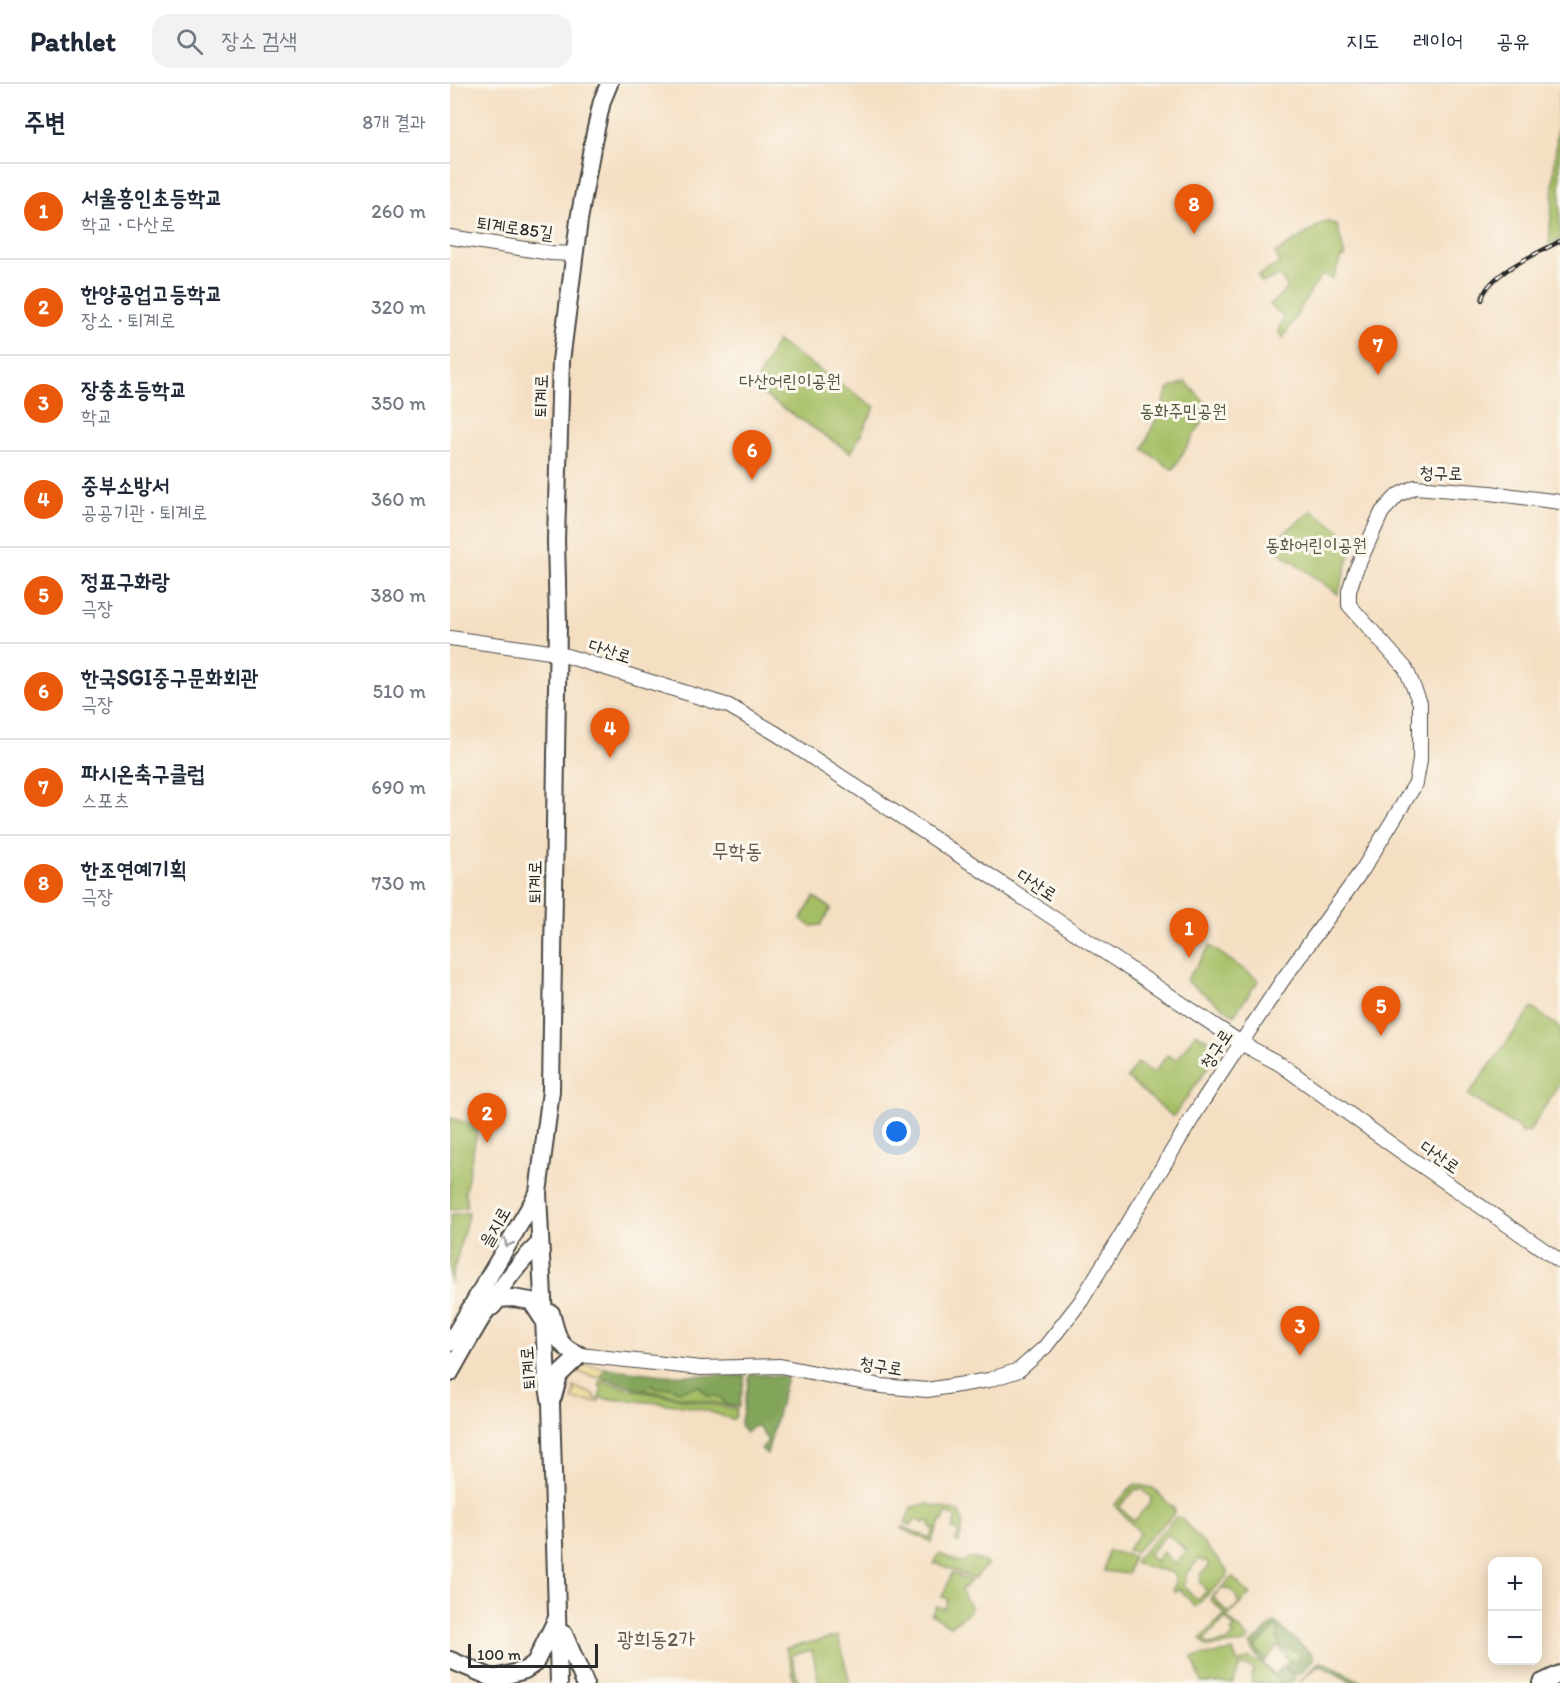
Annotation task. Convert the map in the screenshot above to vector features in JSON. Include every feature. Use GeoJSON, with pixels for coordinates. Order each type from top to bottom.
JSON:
{"type":"FeatureCollection","features":[{"type":"Feature","properties":{"kind":"main road","name":"퇴계로"},"geometry":{"type":"LineString","coordinates":[[560,1683],[551,1403],[547,1382],[538,1193],[550,1102],[554,969],[556,540],[561,361],[593,142],[609,84]]}},
{"type":"Feature","properties":{"kind":"main road","name":"퇴계로85길"},"geometry":{"type":"LineString","coordinates":[[450,237],[552,253],[575,254]]}},
{"type":"Feature","properties":{"kind":"main road","name":"청구로"},"geometry":{"type":"LineString","coordinates":[[580,1355],[701,1368],[780,1366],[881,1386],[927,1390],[988,1380],[1019,1370],[1045,1347],[1082,1301],[1202,1102],[1282,981],[1363,869],[1416,783],[1420,760],[1420,703],[1406,669],[1350,605],[1349,591],[1355,572],[1382,512],[1398,495],[1415,487],[1560,502]]}},
{"type":"Feature","properties":{"kind":"main road","name":"다산로"},"geometry":{"type":"LineString","coordinates":[[450,638],[557,652],[729,706],[777,734],[1241,1043],[1280,1064],[1399,1150],[1560,1261]]}},
{"type":"Feature","properties":{"kind":"main road","name":"을지로"},"geometry":{"type":"LineString","coordinates":[[450,1342],[538,1193]]}},
{"type":"Feature","properties":{"kind":"main road"},"geometry":{"type":"LineString","coordinates":[[450,1373],[510,1275],[522,1259],[540,1243]]}},
{"type":"Feature","properties":{"kind":"main road"},"geometry":{"type":"LineString","coordinates":[[543,1284],[559,1341],[568,1351],[580,1355],[559,1375],[551,1403]]}},
{"type":"Feature","properties":{"kind":"main road"},"geometry":{"type":"LineString","coordinates":[[472,1335],[499,1299],[513,1298],[531,1301],[545,1321]]}},
{"type":"Feature","properties":{"kind":"main road"},"geometry":{"type":"LineString","coordinates":[[450,1660],[497,1682],[535,1663],[558,1616]]}},
{"type":"Feature","properties":{"kind":"main road"},"geometry":{"type":"LineString","coordinates":[[558,1616],[585,1683]]}},
{"type":"Feature","properties":{"kind":"main road"},"geometry":{"type":"LineString","coordinates":[[1541,1683],[1560,1674]]}},
{"type":"Feature","properties":{"kind":"green space"},"geometry":{"type":"Polygon","coordinates":[[[1560,90],[1560,240],[1549,244],[1560,90]]]}},
{"type":"Feature","properties":{"kind":"green space"},"geometry":{"type":"Polygon","coordinates":[[[1326,221],[1337,225],[1345,257],[1341,257],[1333,279],[1322,275],[1283,338],[1278,331],[1284,317],[1270,305],[1288,287],[1279,275],[1262,283],[1258,276],[1280,263],[1275,253],[1326,221]]]}},
{"type":"Feature","properties":{"kind":"green space","name":"다산어린이공원"},"geometry":{"type":"Polygon","coordinates":[[[777,341],[875,407],[851,453],[753,388],[777,341]]]}},
{"type":"Feature","properties":{"kind":"green space","name":"동화주민공원"},"geometry":{"type":"Polygon","coordinates":[[[1186,382],[1210,408],[1173,470],[1143,449],[1169,388],[1186,382]]]}},
{"type":"Feature","properties":{"kind":"green space","name":"동화어린이공원"},"geometry":{"type":"Polygon","coordinates":[[[1312,510],[1354,541],[1338,594],[1270,545],[1312,510]]]}},
{"type":"Feature","properties":{"kind":"green space"},"geometry":{"type":"Polygon","coordinates":[[[814,897],[831,908],[821,925],[811,926],[801,919],[814,897]]]}},
{"type":"Feature","properties":{"kind":"green space"},"geometry":{"type":"Polygon","coordinates":[[[1210,946],[1259,980],[1234,1015],[1186,981],[1210,946]]]}},
{"type":"Feature","properties":{"kind":"green space"},"geometry":{"type":"Polygon","coordinates":[[[1532,1008],[1560,1028],[1560,1083],[1529,1132],[1521,1133],[1519,1128],[1468,1095],[1532,1008]]]}},
{"type":"Feature","properties":{"kind":"green space"},"geometry":{"type":"Polygon","coordinates":[[[1196,1033],[1217,1046],[1218,1053],[1173,1117],[1127,1078],[1137,1063],[1154,1073],[1167,1055],[1176,1060],[1196,1033]]]}},
{"type":"Feature","properties":{"kind":"green space"},"geometry":{"type":"Polygon","coordinates":[[[450,1118],[478,1126],[465,1192],[467,1207],[450,1210],[450,1118]]]}},
{"type":"Feature","properties":{"kind":"green space"},"geometry":{"type":"Polygon","coordinates":[[[469,1212],[450,1284],[450,1215],[469,1212]]]}},
{"type":"Feature","properties":{"kind":"green space"},"geometry":{"type":"Polygon","coordinates":[[[604,1368],[664,1375],[745,1376],[739,1407],[726,1405],[719,1397],[708,1396],[699,1386],[679,1391],[670,1387],[655,1389],[652,1384],[643,1390],[600,1378],[604,1368]]]}},
{"type":"Feature","properties":{"kind":"green space"},"geometry":{"type":"Polygon","coordinates":[[[750,1374],[787,1377],[767,1454],[761,1449],[768,1441],[758,1426],[746,1433],[740,1426],[750,1374]]]}},
{"type":"Feature","properties":{"kind":"green space"},"geometry":{"type":"Polygon","coordinates":[[[601,1381],[629,1389],[737,1409],[735,1418],[732,1420],[684,1406],[599,1398],[601,1381]]]}},
{"type":"Feature","properties":{"kind":"green space"},"geometry":{"type":"Polygon","coordinates":[[[652,1384],[676,1390],[699,1386],[722,1398],[726,1405],[643,1390],[652,1384]]]}},
{"type":"Feature","properties":{"kind":"green space"},"geometry":{"type":"Polygon","coordinates":[[[1135,1484],[1153,1488],[1175,1510],[1172,1516],[1135,1552],[1127,1550],[1140,1533],[1114,1505],[1135,1484]],[[1137,1488],[1119,1507],[1134,1521],[1152,1498],[1141,1488],[1139,1490],[1137,1488]]]}},
{"type":"Feature","properties":{"kind":"green space"},"geometry":{"type":"Polygon","coordinates":[[[927,1504],[960,1512],[963,1524],[959,1543],[955,1541],[959,1532],[952,1529],[956,1517],[946,1513],[931,1542],[902,1529],[903,1527],[930,1538],[934,1529],[930,1527],[931,1523],[914,1519],[911,1525],[905,1523],[912,1507],[927,1504]]]}},
{"type":"Feature","properties":{"kind":"green space"},"geometry":{"type":"Polygon","coordinates":[[[1176,1517],[1181,1518],[1228,1571],[1228,1575],[1195,1607],[1180,1589],[1175,1592],[1173,1590],[1176,1578],[1173,1573],[1135,1564],[1136,1559],[1176,1517]],[[1167,1534],[1148,1555],[1155,1561],[1163,1552],[1175,1564],[1187,1551],[1167,1534]],[[1199,1559],[1186,1574],[1186,1582],[1183,1585],[1197,1600],[1207,1591],[1200,1583],[1201,1574],[1210,1565],[1205,1560],[1203,1562],[1199,1559]]]}},
{"type":"Feature","properties":{"kind":"green space"},"geometry":{"type":"Polygon","coordinates":[[[1108,1551],[1133,1556],[1128,1574],[1104,1571],[1108,1551]]]}},
{"type":"Feature","properties":{"kind":"green space"},"geometry":{"type":"Polygon","coordinates":[[[940,1554],[962,1563],[970,1557],[985,1562],[987,1565],[974,1579],[936,1563],[934,1565],[940,1554]]]}},
{"type":"Feature","properties":{"kind":"green space"},"geometry":{"type":"Polygon","coordinates":[[[952,1573],[971,1581],[961,1590],[971,1608],[950,1626],[931,1614],[937,1606],[944,1609],[948,1599],[942,1597],[952,1573]]]}},
{"type":"Feature","properties":{"kind":"green space"},"geometry":{"type":"Polygon","coordinates":[[[1232,1577],[1250,1594],[1227,1617],[1249,1639],[1245,1643],[1207,1647],[1200,1639],[1225,1614],[1210,1599],[1232,1577]],[[1223,1587],[1213,1597],[1228,1613],[1240,1603],[1229,1588],[1226,1590],[1223,1587]],[[1225,1618],[1204,1640],[1209,1645],[1226,1643],[1234,1635],[1231,1632],[1235,1628],[1225,1618]]]}},
{"type":"Feature","properties":{"kind":"green space"},"geometry":{"type":"Polygon","coordinates":[[[1275,1622],[1313,1655],[1313,1659],[1301,1673],[1295,1674],[1285,1665],[1289,1661],[1297,1662],[1300,1654],[1297,1650],[1280,1646],[1277,1637],[1280,1630],[1276,1627],[1255,1647],[1266,1660],[1263,1663],[1275,1675],[1283,1666],[1294,1675],[1295,1679],[1291,1683],[1281,1683],[1259,1661],[1250,1645],[1275,1622]]]}},
{"type":"Feature","properties":{"kind":"green space"},"geometry":{"type":"Polygon","coordinates":[[[1277,1627],[1280,1630],[1279,1643],[1288,1649],[1297,1650],[1300,1655],[1297,1662],[1290,1662],[1285,1657],[1287,1655],[1277,1646],[1266,1660],[1254,1647],[1277,1627]]]}},
{"type":"Feature","properties":{"kind":"green space"},"geometry":{"type":"Polygon","coordinates":[[[838,1636],[850,1683],[819,1683],[812,1650],[792,1655],[798,1683],[794,1683],[786,1648],[838,1636]]]}},
{"type":"Feature","properties":{"kind":"green space"},"geometry":{"type":"Polygon","coordinates":[[[1233,1651],[1238,1663],[1250,1658],[1257,1663],[1259,1661],[1281,1683],[1251,1683],[1253,1670],[1248,1666],[1240,1666],[1233,1683],[1202,1683],[1192,1657],[1233,1651]]]}},
{"type":"Feature","properties":{"kind":"green space"},"geometry":{"type":"Polygon","coordinates":[[[1319,1662],[1364,1683],[1354,1683],[1318,1666],[1298,1683],[1319,1662]]]}},
{"type":"Feature","properties":{"kind":"sand"},"geometry":{"type":"Polygon","coordinates":[[[578,1364],[604,1368],[600,1378],[574,1371],[578,1364]]]}},
{"type":"Feature","properties":{"kind":"sand"},"geometry":{"type":"Polygon","coordinates":[[[574,1387],[595,1395],[594,1398],[599,1400],[598,1402],[573,1400],[574,1387]]]}},
{"type":"Feature","properties":{"kind":"railway"},"geometry":{"type":"LineString","coordinates":[[1482,300],[1486,290],[1503,273],[1560,241]]}},
{"type":"Feature","properties":{"kind":"place","name":"한조연예기획"},"geometry":{"type":"Point","coordinates":[1194,234]}},
{"type":"Feature","properties":{"kind":"place","name":"파시온축구클럽"},"geometry":{"type":"Point","coordinates":[1378,375]}},
{"type":"Feature","properties":{"kind":"place","name":"한국SGI중구문화회관"},"geometry":{"type":"Point","coordinates":[752,480]}},
{"type":"Feature","properties":{"kind":"place","name":"중부소방서"},"geometry":{"type":"Point","coordinates":[610,758]}},
{"type":"Feature","properties":{"kind":"place","name":"서울흥인초등학교"},"geometry":{"type":"Point","coordinates":[1189,958]}},
{"type":"Feature","properties":{"kind":"place","name":"정표구화랑"},"geometry":{"type":"Point","coordinates":[1381,1036]}},
{"type":"Feature","properties":{"kind":"place","name":"한양공업고등학교"},"geometry":{"type":"Point","coordinates":[487,1143]}},
{"type":"Feature","properties":{"kind":"place","name":"장충초등학교"},"geometry":{"type":"Point","coordinates":[1300,1356]}},
{"type":"Feature","properties":{"kind":"district","name":"무학동"},"geometry":{"type":"Point","coordinates":[737,850]}},
{"type":"Feature","properties":{"kind":"district","name":"광희동2가"},"geometry":{"type":"Point","coordinates":[656,1638]}}]}
